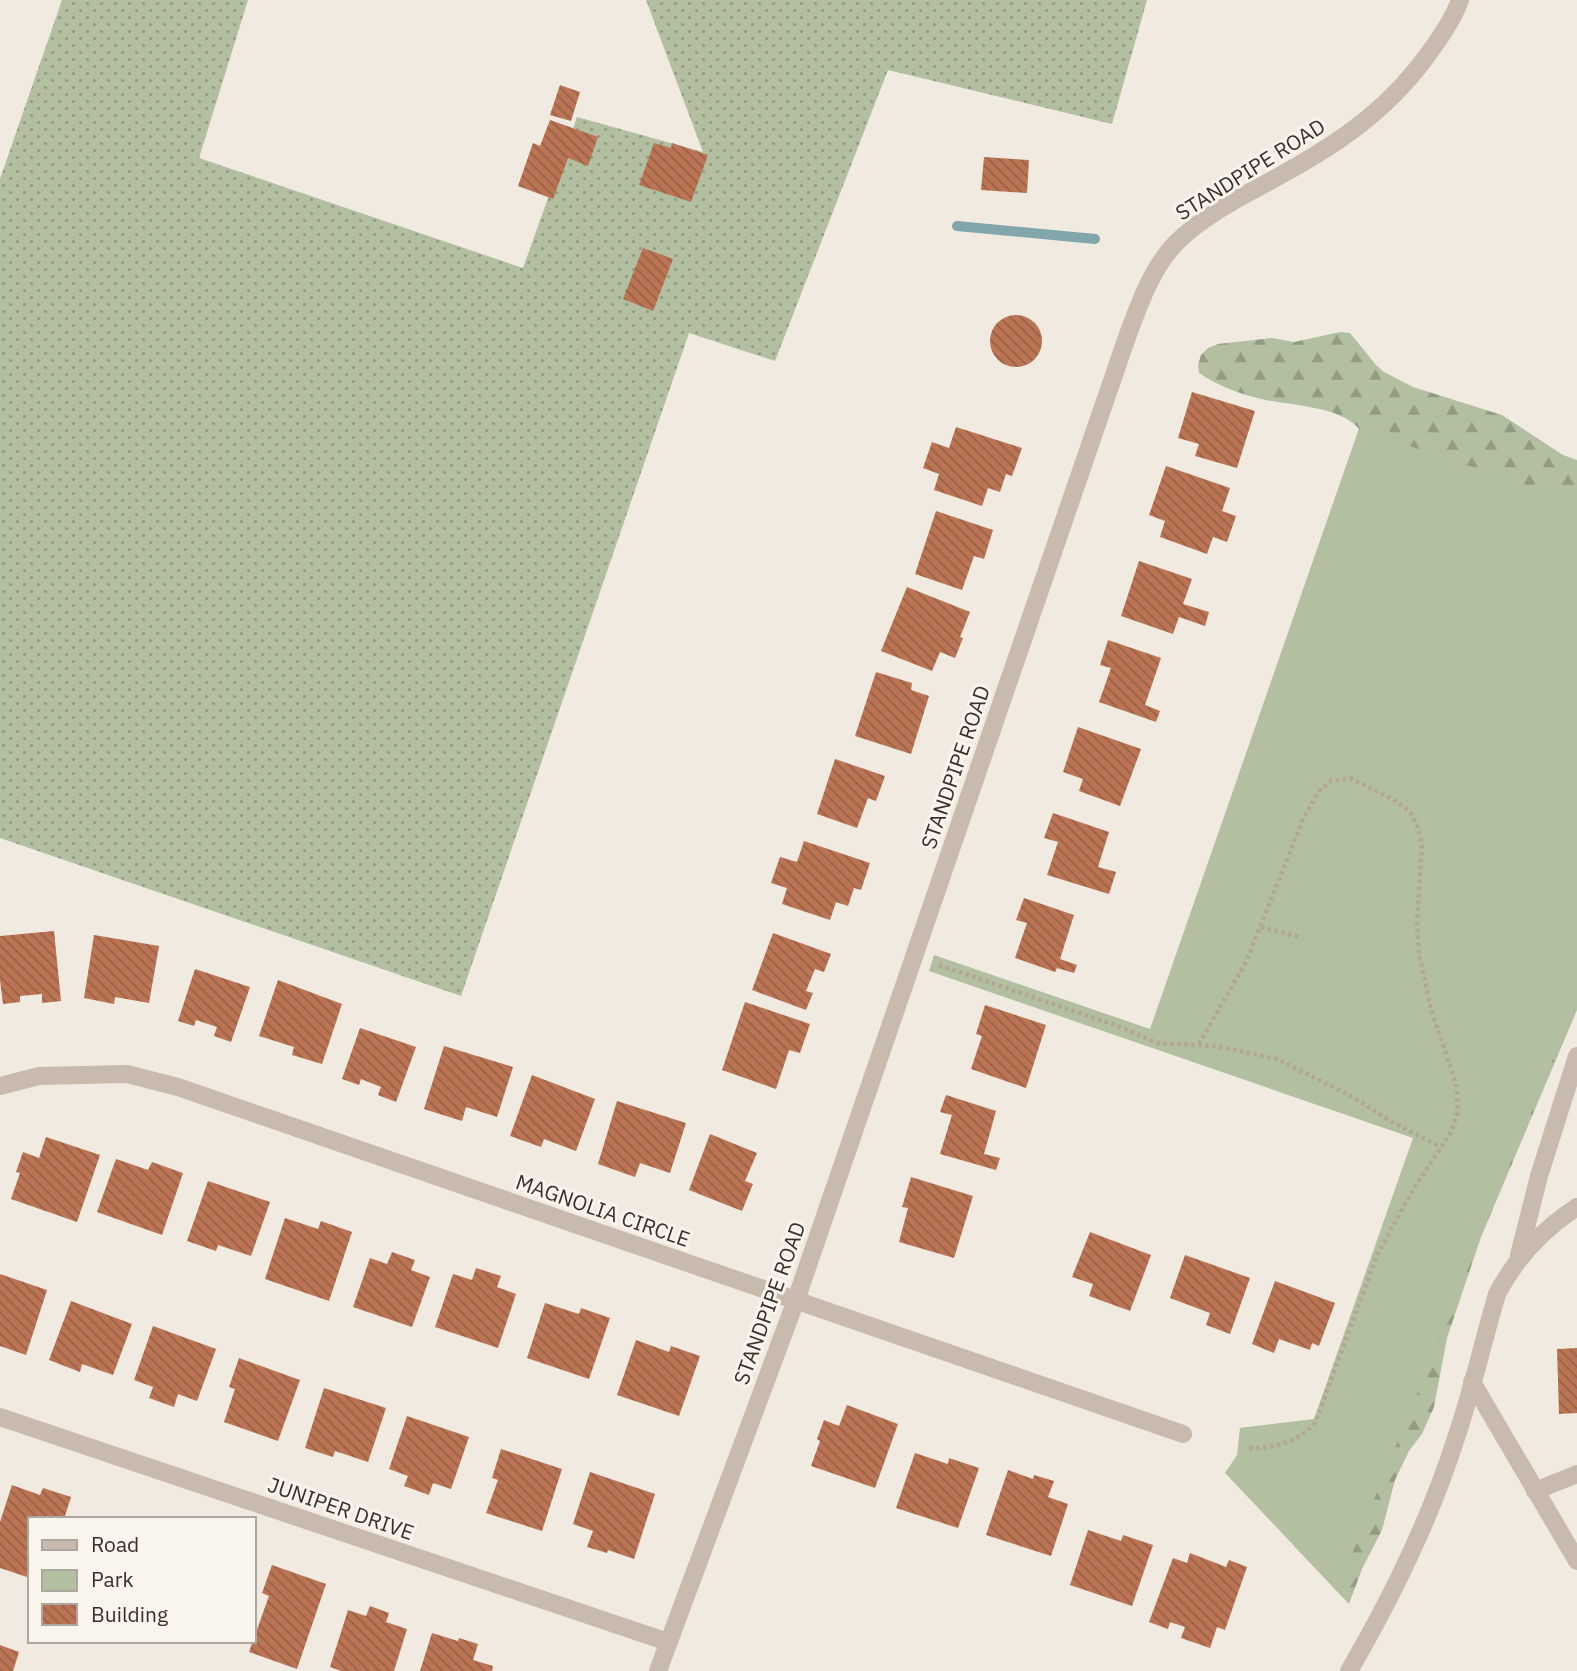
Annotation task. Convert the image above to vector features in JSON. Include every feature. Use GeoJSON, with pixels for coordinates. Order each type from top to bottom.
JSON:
{"type":"FeatureCollection","features":[{"type":"Feature","properties":{"kind":"street","name":"STANDPIPE ROAD"},"geometry":{"type":"LineString","coordinates":[[658,1671],[796,1300],[1126,340],[1147,290],[1176,243],[1194,228],[1348,136],[1377,112],[1409,80],[1427,56],[1446,29],[1460,0]]}},
{"type":"Feature","properties":{"kind":"street"},"geometry":{"type":"LineString","coordinates":[[1517,1262],[1539,1176],[1577,1056]]}},
{"type":"Feature","properties":{"kind":"street","name":"MAGNOLIA CIRCLE"},"geometry":{"type":"LineString","coordinates":[[0,1086],[39,1076],[127,1074],[178,1087],[1184,1434]]}},
{"type":"Feature","properties":{"kind":"street"},"geometry":{"type":"LineString","coordinates":[[1349,1671],[1376,1625],[1420,1534],[1456,1439],[1497,1294],[1530,1245],[1555,1221],[1577,1207]]}},
{"type":"Feature","properties":{"kind":"street"},"geometry":{"type":"LineString","coordinates":[[1472,1382],[1577,1561]]}},
{"type":"Feature","properties":{"kind":"street","name":"JUNIPER DRIVE"},"geometry":{"type":"LineString","coordinates":[[0,1417],[668,1642]]}},
{"type":"Feature","properties":{"kind":"street"},"geometry":{"type":"LineString","coordinates":[[1535,1491],[1577,1474]]}},
{"type":"Feature","properties":{"kind":"path"},"geometry":{"type":"LineString","coordinates":[[1199,1044],[1246,962],[1309,806],[1326,784],[1350,778],[1396,801],[1414,817],[1422,845],[1417,921],[1419,954],[1431,1009],[1456,1084],[1459,1103],[1455,1121],[1378,1253],[1315,1423],[1302,1434],[1278,1445],[1245,1448]]}},
{"type":"Feature","properties":{"kind":"path"},"geometry":{"type":"LineString","coordinates":[[1261,927],[1300,937]]}},
{"type":"Feature","properties":{"kind":"path"},"geometry":{"type":"LineString","coordinates":[[939,965],[1157,1042],[1238,1049],[1278,1059],[1353,1097],[1392,1122],[1441,1147]]}},
{"type":"Feature","properties":{"kind":"green space"},"geometry":{"type":"Polygon","coordinates":[[[62,0],[248,0],[199,158],[523,268],[577,117],[703,152],[646,0],[1147,0],[1112,124],[888,70],[775,361],[689,333],[461,996],[0,838],[0,179],[62,0]]]}},
{"type":"Feature","properties":{"kind":"green space"},"geometry":{"type":"Polygon","coordinates":[[[1340,332],[1350,333],[1384,372],[1413,387],[1502,415],[1563,455],[1577,460],[1577,1010],[1481,1237],[1447,1338],[1434,1407],[1422,1434],[1409,1451],[1395,1480],[1382,1530],[1362,1569],[1349,1604],[1294,1546],[1319,1439],[1449,1180],[1276,668],[1359,429],[1329,411],[1266,400],[1232,390],[1199,373],[1198,365],[1201,355],[1218,344],[1272,338],[1294,342],[1340,332]]]}},
{"type":"Feature","properties":{"kind":"green space"},"geometry":{"type":"Polygon","coordinates":[[[1359,429],[1577,502],[1577,1000],[1337,1591],[1225,1473],[1237,1455],[1240,1428],[1314,1419],[1413,1138],[929,971],[934,955],[1150,1029],[1359,429]]]}},
{"type":"Feature","properties":{"kind":"building"},"geometry":{"type":"Polygon","coordinates":[[[560,85],[580,92],[571,121],[550,115],[560,85]]]}},
{"type":"Feature","properties":{"kind":"building"},"geometry":{"type":"Polygon","coordinates":[[[550,120],[598,137],[588,166],[568,158],[553,199],[518,186],[533,143],[540,146],[550,120]]]}},
{"type":"Feature","properties":{"kind":"building"},"geometry":{"type":"Polygon","coordinates":[[[654,143],[671,148],[672,143],[708,155],[691,202],[639,185],[654,143]]]}},
{"type":"Feature","properties":{"kind":"building"},"geometry":{"type":"Polygon","coordinates":[[[984,157],[1029,160],[1027,193],[981,190],[984,157]]]}},
{"type":"Feature","properties":{"kind":"building"},"geometry":{"type":"Polygon","coordinates":[[[643,248],[673,259],[653,311],[623,299],[643,248]]]}},
{"type":"Feature","properties":{"kind":"building"},"geometry":{"type":"Polygon","coordinates":[[[1016,315],[1026,317],[1034,323],[1040,331],[1040,351],[1034,359],[1026,365],[1016,367],[1006,365],[998,359],[992,351],[990,341],[992,331],[998,323],[1006,317],[1016,315]]]}},
{"type":"Feature","properties":{"kind":"building"},"geometry":{"type":"Polygon","coordinates":[[[1192,392],[1255,411],[1237,468],[1195,456],[1199,444],[1178,438],[1192,392]]]}},
{"type":"Feature","properties":{"kind":"building"},"geometry":{"type":"Polygon","coordinates":[[[956,427],[1022,448],[1012,476],[1006,474],[1000,492],[988,488],[982,506],[934,490],[939,474],[923,468],[932,442],[949,448],[956,427]]]}},
{"type":"Feature","properties":{"kind":"building"},"geometry":{"type":"Polygon","coordinates":[[[1166,466],[1230,488],[1222,511],[1236,516],[1227,542],[1213,537],[1207,554],[1160,537],[1165,521],[1149,515],[1166,466]]]}},
{"type":"Feature","properties":{"kind":"building"},"geometry":{"type":"Polygon","coordinates":[[[936,511],[993,530],[984,559],[974,556],[962,590],[915,574],[936,511]]]}},
{"type":"Feature","properties":{"kind":"building"},"geometry":{"type":"Polygon","coordinates":[[[1139,561],[1192,579],[1183,604],[1209,612],[1205,626],[1179,617],[1173,634],[1121,616],[1139,561]]]}},
{"type":"Feature","properties":{"kind":"building"},"geometry":{"type":"Polygon","coordinates":[[[907,587],[970,612],[955,658],[940,652],[932,671],[881,651],[907,587]]]}},
{"type":"Feature","properties":{"kind":"building"},"geometry":{"type":"Polygon","coordinates":[[[1108,640],[1161,658],[1145,705],[1160,711],[1156,722],[1099,702],[1111,668],[1100,665],[1108,640]]]}},
{"type":"Feature","properties":{"kind":"building"},"geometry":{"type":"Polygon","coordinates":[[[876,672],[912,683],[911,690],[929,696],[911,754],[855,736],[876,672]]]}},
{"type":"Feature","properties":{"kind":"building"},"geometry":{"type":"Polygon","coordinates":[[[1078,727],[1141,749],[1120,806],[1079,791],[1083,779],[1063,772],[1078,727]]]}},
{"type":"Feature","properties":{"kind":"building"},"geometry":{"type":"Polygon","coordinates":[[[835,759],[885,776],[876,801],[868,798],[857,828],[817,814],[835,759]]]}},
{"type":"Feature","properties":{"kind":"building"},"geometry":{"type":"Polygon","coordinates":[[[1053,813],[1109,832],[1098,867],[1116,872],[1109,894],[1047,875],[1058,842],[1044,838],[1053,813]]]}},
{"type":"Feature","properties":{"kind":"building"},"geometry":{"type":"Polygon","coordinates":[[[804,841],[870,863],[861,890],[854,888],[848,906],[836,902],[830,920],[782,904],[787,888],[771,883],[780,857],[797,862],[804,841]]]}},
{"type":"Feature","properties":{"kind":"building"},"geometry":{"type":"Polygon","coordinates":[[[1024,898],[1074,915],[1060,959],[1077,965],[1074,973],[1057,968],[1055,972],[1015,958],[1027,923],[1016,920],[1024,898]]]}},
{"type":"Feature","properties":{"kind":"building"},"geometry":{"type":"Polygon","coordinates":[[[54,931],[61,1001],[42,1003],[42,994],[20,996],[20,1002],[3,1004],[0,936],[54,931]]]}},
{"type":"Feature","properties":{"kind":"building"},"geometry":{"type":"Polygon","coordinates":[[[773,933],[831,954],[824,972],[815,969],[806,991],[813,993],[806,1010],[752,990],[773,933]]]}},
{"type":"Feature","properties":{"kind":"building"},"geometry":{"type":"Polygon","coordinates":[[[94,935],[159,946],[149,1003],[115,997],[114,1004],[84,998],[94,935]]]}},
{"type":"Feature","properties":{"kind":"building"},"geometry":{"type":"Polygon","coordinates":[[[195,969],[250,987],[231,1042],[214,1036],[217,1027],[196,1020],[194,1026],[178,1021],[195,969]]]}},
{"type":"Feature","properties":{"kind":"building"},"geometry":{"type":"Polygon","coordinates":[[[278,980],[342,1004],[322,1064],[292,1055],[294,1047],[259,1036],[278,980]]]}},
{"type":"Feature","properties":{"kind":"building"},"geometry":{"type":"Polygon","coordinates":[[[745,1002],[810,1024],[800,1053],[789,1050],[776,1089],[722,1070],[745,1002]]]}},
{"type":"Feature","properties":{"kind":"building"},"geometry":{"type":"Polygon","coordinates":[[[985,1005],[1046,1025],[1026,1088],[971,1069],[982,1036],[976,1034],[985,1005]]]}},
{"type":"Feature","properties":{"kind":"building"},"geometry":{"type":"Polygon","coordinates":[[[360,1028],[416,1047],[396,1102],[378,1095],[381,1087],[361,1079],[359,1085],[342,1079],[360,1028]]]}},
{"type":"Feature","properties":{"kind":"building"},"geometry":{"type":"Polygon","coordinates":[[[444,1046],[513,1067],[497,1117],[466,1107],[462,1121],[424,1109],[444,1046]]]}},
{"type":"Feature","properties":{"kind":"building"},"geometry":{"type":"Polygon","coordinates":[[[532,1075],[595,1099],[576,1151],[544,1139],[541,1147],[510,1136],[532,1075]]]}},
{"type":"Feature","properties":{"kind":"building"},"geometry":{"type":"Polygon","coordinates":[[[946,1095],[996,1111],[984,1154],[1000,1158],[996,1170],[940,1154],[952,1115],[940,1112],[946,1095]]]}},
{"type":"Feature","properties":{"kind":"building"},"geometry":{"type":"Polygon","coordinates":[[[617,1101],[686,1123],[670,1173],[640,1163],[635,1177],[598,1164],[617,1101]]]}},
{"type":"Feature","properties":{"kind":"building"},"geometry":{"type":"Polygon","coordinates":[[[710,1134],[757,1153],[745,1181],[753,1184],[742,1211],[689,1190],[710,1134]]]}},
{"type":"Feature","properties":{"kind":"building"},"geometry":{"type":"Polygon","coordinates":[[[46,1137],[100,1155],[77,1222],[11,1199],[20,1173],[16,1172],[23,1152],[39,1158],[46,1137]]]}},
{"type":"Feature","properties":{"kind":"building"},"geometry":{"type":"Polygon","coordinates":[[[116,1159],[148,1170],[152,1162],[183,1173],[162,1235],[97,1212],[116,1159]]]}},
{"type":"Feature","properties":{"kind":"building"},"geometry":{"type":"Polygon","coordinates":[[[911,1177],[973,1196],[954,1258],[899,1242],[908,1208],[902,1207],[911,1177]]]}},
{"type":"Feature","properties":{"kind":"building"},"geometry":{"type":"Polygon","coordinates":[[[208,1181],[270,1202],[251,1256],[218,1245],[216,1251],[187,1241],[208,1181]]]}},
{"type":"Feature","properties":{"kind":"building"},"geometry":{"type":"Polygon","coordinates":[[[285,1218],[318,1229],[321,1221],[352,1232],[329,1301],[265,1279],[285,1218]]]}},
{"type":"Feature","properties":{"kind":"building"},"geometry":{"type":"Polygon","coordinates":[[[1090,1232],[1151,1255],[1130,1311],[1089,1296],[1093,1284],[1072,1277],[1090,1232]]]}},
{"type":"Feature","properties":{"kind":"building"},"geometry":{"type":"Polygon","coordinates":[[[392,1252],[415,1260],[411,1270],[430,1277],[412,1327],[353,1307],[370,1258],[387,1264],[392,1252]]]}},
{"type":"Feature","properties":{"kind":"building"},"geometry":{"type":"Polygon","coordinates":[[[1185,1255],[1250,1278],[1230,1334],[1206,1325],[1210,1313],[1170,1298],[1185,1255]]]}},
{"type":"Feature","properties":{"kind":"building"},"geometry":{"type":"Polygon","coordinates":[[[476,1268],[501,1276],[497,1287],[516,1294],[498,1348],[435,1327],[453,1274],[472,1280],[476,1268]]]}},
{"type":"Feature","properties":{"kind":"building"},"geometry":{"type":"Polygon","coordinates":[[[0,1274],[47,1290],[26,1355],[0,1346],[0,1274]]]}},
{"type":"Feature","properties":{"kind":"building"},"geometry":{"type":"Polygon","coordinates":[[[1275,1281],[1335,1303],[1319,1346],[1312,1343],[1310,1350],[1279,1339],[1274,1353],[1252,1344],[1275,1281]]]}},
{"type":"Feature","properties":{"kind":"building"},"geometry":{"type":"Polygon","coordinates":[[[71,1301],[132,1324],[113,1375],[82,1364],[80,1372],[49,1360],[71,1301]]]}},
{"type":"Feature","properties":{"kind":"building"},"geometry":{"type":"Polygon","coordinates":[[[545,1303],[579,1314],[581,1308],[610,1318],[589,1379],[527,1358],[545,1303]]]}},
{"type":"Feature","properties":{"kind":"building"},"geometry":{"type":"Polygon","coordinates":[[[153,1326],[216,1349],[197,1401],[178,1394],[174,1407],[149,1398],[153,1387],[134,1380],[153,1326]]]}},
{"type":"Feature","properties":{"kind":"building"},"geometry":{"type":"Polygon","coordinates":[[[636,1340],[669,1352],[671,1346],[700,1356],[679,1416],[617,1395],[636,1340]]]}},
{"type":"Feature","properties":{"kind":"building"},"geometry":{"type":"Polygon","coordinates":[[[1577,1348],[1577,1413],[1559,1414],[1557,1349],[1577,1348]]]}},
{"type":"Feature","properties":{"kind":"building"},"geometry":{"type":"Polygon","coordinates":[[[239,1358],[300,1380],[278,1441],[224,1422],[235,1389],[229,1387],[239,1358]]]}},
{"type":"Feature","properties":{"kind":"building"},"geometry":{"type":"Polygon","coordinates":[[[324,1388],[386,1408],[368,1462],[335,1451],[333,1457],[305,1448],[324,1388]]]}},
{"type":"Feature","properties":{"kind":"building"},"geometry":{"type":"Polygon","coordinates":[[[847,1405],[898,1424],[875,1488],[811,1466],[824,1420],[839,1426],[847,1405]]]}},
{"type":"Feature","properties":{"kind":"building"},"geometry":{"type":"Polygon","coordinates":[[[407,1416],[469,1437],[451,1489],[433,1483],[429,1495],[404,1486],[408,1476],[389,1469],[407,1416]]]}},
{"type":"Feature","properties":{"kind":"building"},"geometry":{"type":"Polygon","coordinates":[[[501,1449],[562,1469],[542,1531],[486,1513],[498,1480],[492,1478],[501,1449]]]}},
{"type":"Feature","properties":{"kind":"building"},"geometry":{"type":"Polygon","coordinates":[[[915,1453],[948,1464],[949,1458],[979,1468],[958,1528],[896,1508],[915,1453]]]}},
{"type":"Feature","properties":{"kind":"building"},"geometry":{"type":"Polygon","coordinates":[[[1008,1470],[1033,1479],[1034,1475],[1054,1481],[1048,1497],[1068,1504],[1051,1556],[986,1535],[1008,1470]]]}},
{"type":"Feature","properties":{"kind":"building"},"geometry":{"type":"Polygon","coordinates":[[[590,1472],[655,1494],[634,1559],[608,1550],[607,1553],[587,1547],[593,1531],[573,1524],[590,1472]]]}},
{"type":"Feature","properties":{"kind":"building"},"geometry":{"type":"Polygon","coordinates":[[[12,1485],[40,1495],[43,1488],[71,1497],[65,1517],[28,1517],[28,1577],[0,1568],[0,1522],[12,1485]]]}},
{"type":"Feature","properties":{"kind":"building"},"geometry":{"type":"Polygon","coordinates":[[[1088,1530],[1121,1541],[1123,1535],[1153,1545],[1132,1606],[1070,1585],[1088,1530]]]}},
{"type":"Feature","properties":{"kind":"building"},"geometry":{"type":"Polygon","coordinates":[[[1190,1553],[1226,1567],[1229,1560],[1247,1567],[1225,1630],[1217,1627],[1210,1648],[1181,1638],[1185,1627],[1170,1622],[1168,1629],[1149,1622],[1173,1558],[1187,1563],[1190,1553]]]}},
{"type":"Feature","properties":{"kind":"building"},"geometry":{"type":"Polygon","coordinates":[[[272,1565],[326,1584],[297,1669],[249,1652],[252,1643],[256,1643],[256,1632],[269,1596],[262,1593],[272,1565]]]}},
{"type":"Feature","properties":{"kind":"building"},"geometry":{"type":"Polygon","coordinates":[[[370,1606],[389,1613],[386,1622],[407,1629],[394,1671],[341,1671],[330,1667],[348,1610],[366,1616],[370,1606]]]}},
{"type":"Feature","properties":{"kind":"building"},"geometry":{"type":"Polygon","coordinates":[[[432,1633],[478,1644],[473,1660],[493,1666],[492,1671],[420,1671],[432,1633]]]}},
{"type":"Feature","properties":{"kind":"building"},"geometry":{"type":"Polygon","coordinates":[[[0,1645],[19,1652],[13,1671],[0,1671],[0,1645]]]}},
{"type":"Feature","properties":{"kind":"waterway"},"geometry":{"type":"LineString","coordinates":[[957,226],[1095,239]]}}]}
